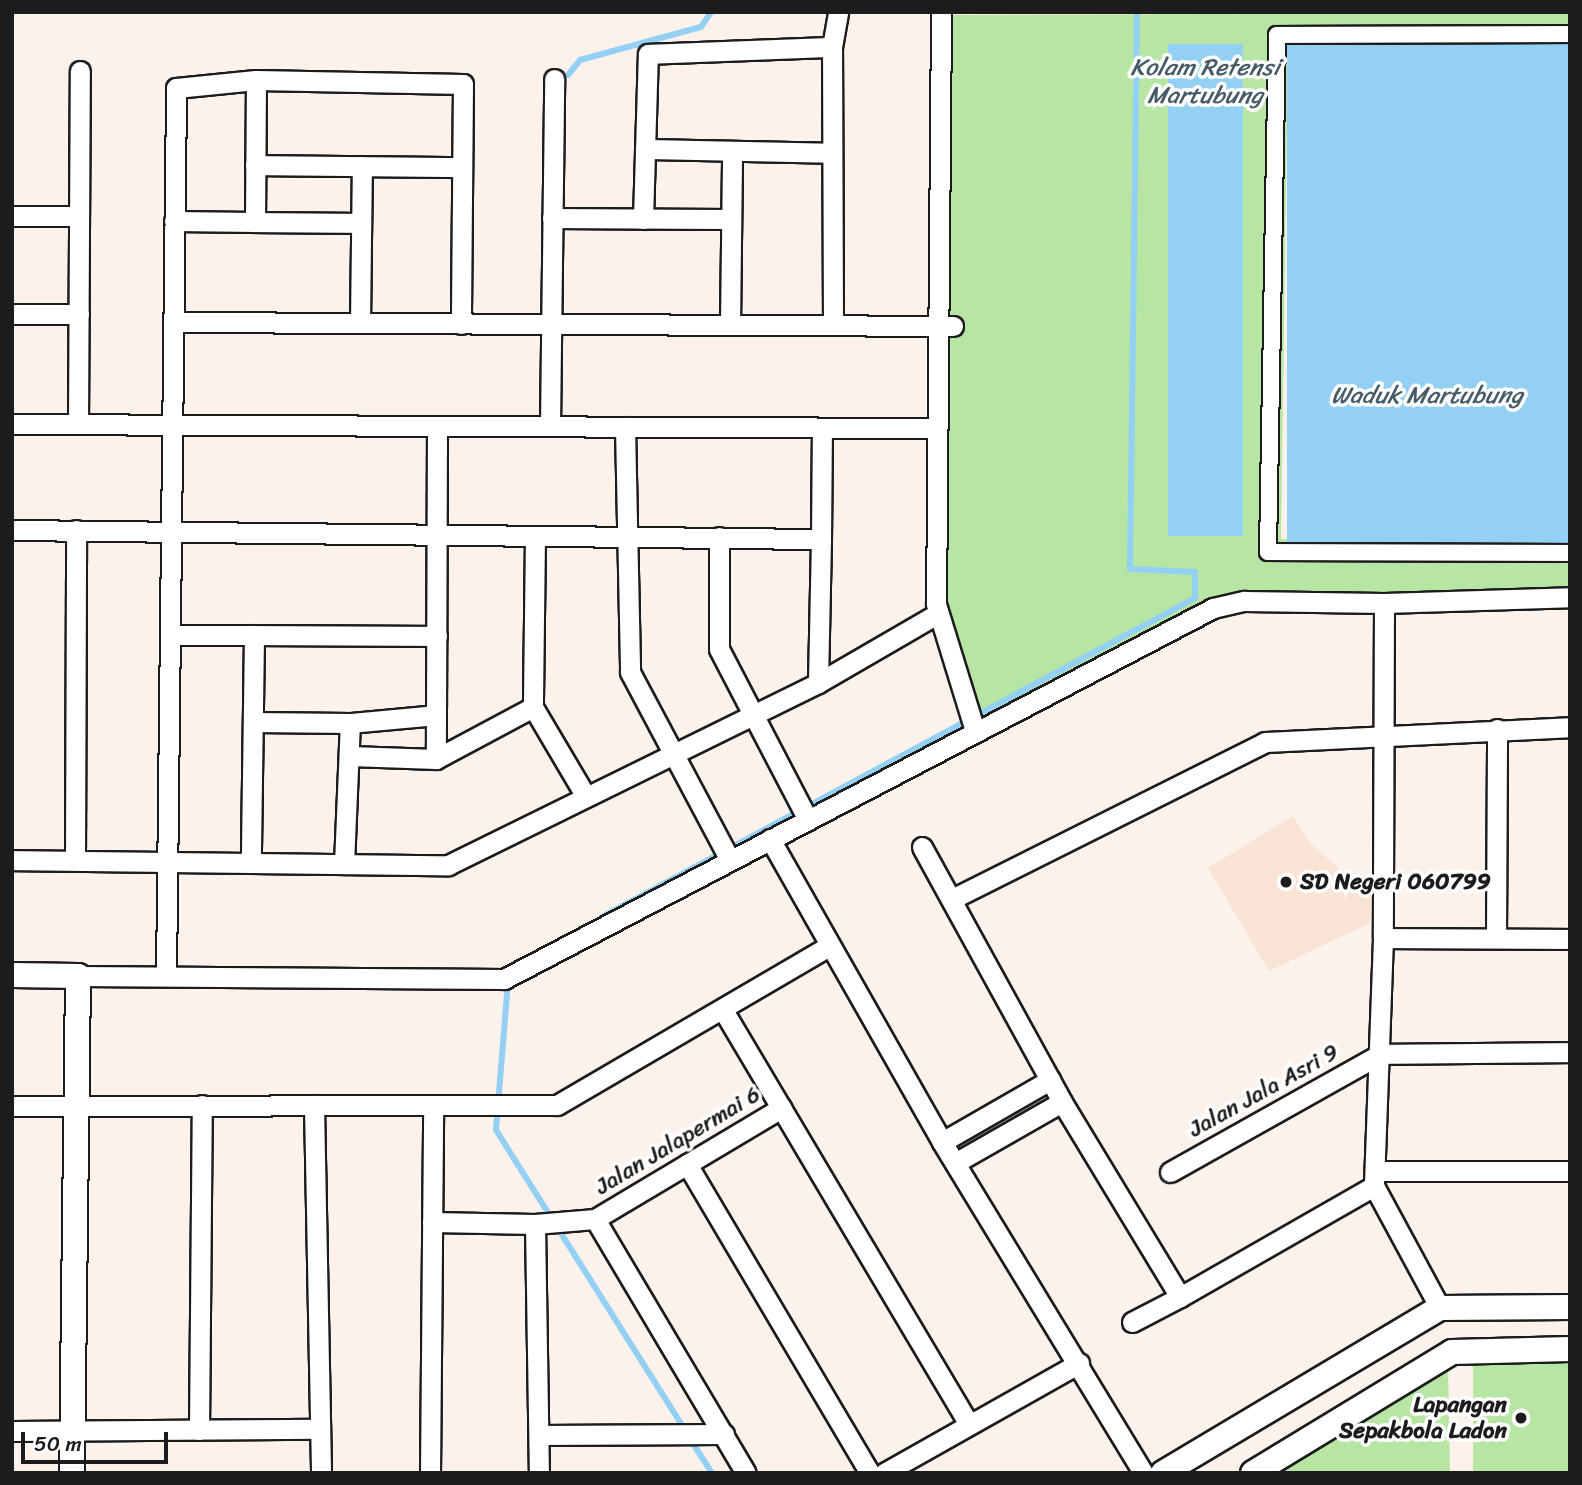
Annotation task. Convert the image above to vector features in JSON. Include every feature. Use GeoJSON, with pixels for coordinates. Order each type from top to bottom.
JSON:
{"type":"FeatureCollection","features":[{"type":"Feature","properties":{"kind":"street"},"geometry":{"type":"LineString","coordinates":[[833,325],[832,47],[838,12]]}},
{"type":"Feature","properties":{"kind":"street"},"geometry":{"type":"LineString","coordinates":[[941,12],[945,326],[937,428],[937,614],[973,723]]}},
{"type":"Feature","properties":{"kind":"street"},"geometry":{"type":"LineString","coordinates":[[1570,34],[1277,35],[1268,552],[1570,553]]}},
{"type":"Feature","properties":{"kind":"street"},"geometry":{"type":"LineString","coordinates":[[642,219],[648,54],[832,47]]}},
{"type":"Feature","properties":{"kind":"street"},"geometry":{"type":"LineString","coordinates":[[78,424],[80,71]]}},
{"type":"Feature","properties":{"kind":"street"},"geometry":{"type":"LineString","coordinates":[[550,426],[554,79]]}},
{"type":"Feature","properties":{"kind":"street"},"geometry":{"type":"LineString","coordinates":[[255,222],[256,80]]}},
{"type":"Feature","properties":{"kind":"street"},"geometry":{"type":"LineString","coordinates":[[166,976],[176,88],[256,80],[458,81],[463,84],[461,324]]}},
{"type":"Feature","properties":{"kind":"street"},"geometry":{"type":"LineString","coordinates":[[645,149],[832,153]]}},
{"type":"Feature","properties":{"kind":"street"},"geometry":{"type":"LineString","coordinates":[[730,325],[732,151]]}},
{"type":"Feature","properties":{"kind":"street"},"geometry":{"type":"LineString","coordinates":[[256,165],[463,167]]}},
{"type":"Feature","properties":{"kind":"street"},"geometry":{"type":"LineString","coordinates":[[360,323],[362,166]]}},
{"type":"Feature","properties":{"kind":"street"},"geometry":{"type":"LineString","coordinates":[[12,216],[79,216]]}},
{"type":"Feature","properties":{"kind":"street"},"geometry":{"type":"LineString","coordinates":[[552,218],[732,219]]}},
{"type":"Feature","properties":{"kind":"street"},"geometry":{"type":"LineString","coordinates":[[174,221],[361,223]]}},
{"type":"Feature","properties":{"kind":"street"},"geometry":{"type":"LineString","coordinates":[[12,314],[79,314]]}},
{"type":"Feature","properties":{"kind":"street"},"geometry":{"type":"LineString","coordinates":[[173,322],[945,326]]}},
{"type":"Feature","properties":{"kind":"street"},"geometry":{"type":"LineString","coordinates":[[12,424],[437,429],[550,426],[937,428]]}},
{"type":"Feature","properties":{"kind":"street"},"geometry":{"type":"LineString","coordinates":[[625,427],[630,672],[726,854]]}},
{"type":"Feature","properties":{"kind":"street"},"geometry":{"type":"LineString","coordinates":[[818,682],[822,428]]}},
{"type":"Feature","properties":{"kind":"street"},"geometry":{"type":"LineString","coordinates":[[436,759],[434,534],[437,429]]}},
{"type":"Feature","properties":{"kind":"street"},"geometry":{"type":"LineString","coordinates":[[12,530],[821,539]]}},
{"type":"Feature","properties":{"kind":"street"},"geometry":{"type":"LineString","coordinates":[[75,858],[76,530]]}},
{"type":"Feature","properties":{"kind":"street"},"geometry":{"type":"LineString","coordinates":[[534,536],[533,707],[585,795]]}},
{"type":"Feature","properties":{"kind":"street"},"geometry":{"type":"LineString","coordinates":[[719,537],[719,649],[804,813]]}},
{"type":"Feature","properties":{"kind":"street"},"geometry":{"type":"LineString","coordinates":[[12,975],[510,976],[726,854],[770,839],[804,813],[973,723],[1213,608],[1244,601],[1384,603],[1570,597]]}},
{"type":"Feature","properties":{"kind":"street"},"geometry":{"type":"LineString","coordinates":[[1384,603],[1385,733],[1380,748],[1383,938],[1375,1178],[1440,1308]]}},
{"type":"Feature","properties":{"kind":"street"},"geometry":{"type":"LineString","coordinates":[[12,860],[75,858],[167,862],[448,864],[753,711],[818,682],[937,614]]}},
{"type":"Feature","properties":{"kind":"street"},"geometry":{"type":"LineString","coordinates":[[170,635],[436,636]]}},
{"type":"Feature","properties":{"kind":"street"},"geometry":{"type":"LineString","coordinates":[[251,863],[254,635]]}},
{"type":"Feature","properties":{"kind":"street"},"geometry":{"type":"LineString","coordinates":[[351,757],[436,759],[533,707]]}},
{"type":"Feature","properties":{"kind":"street"},"geometry":{"type":"LineString","coordinates":[[253,722],[349,723],[436,715]]}},
{"type":"Feature","properties":{"kind":"street"},"geometry":{"type":"LineString","coordinates":[[344,864],[351,757],[349,723]]}},
{"type":"Feature","properties":{"kind":"street"},"geometry":{"type":"LineString","coordinates":[[952,899],[1265,742],[1385,733],[1570,727]]}},
{"type":"Feature","properties":{"kind":"street"},"geometry":{"type":"LineString","coordinates":[[1496,936],[1497,729]]}},
{"type":"Feature","properties":{"kind":"street"},"geometry":{"type":"LineString","coordinates":[[770,839],[942,1142],[1079,1363],[1143,1473]]}},
{"type":"Feature","properties":{"kind":"street"},"geometry":{"type":"LineString","coordinates":[[922,847],[1062,1102],[1180,1297]]}},
{"type":"Feature","properties":{"kind":"street"},"geometry":{"type":"LineString","coordinates":[[1383,938],[1496,936],[1570,939]]}},
{"type":"Feature","properties":{"kind":"street"},"geometry":{"type":"LineString","coordinates":[[12,1106],[557,1105],[829,946]]}},
{"type":"Feature","properties":{"kind":"street"},"geometry":{"type":"LineString","coordinates":[[72,1473],[78,976]]}},
{"type":"Feature","properties":{"kind":"street"},"geometry":{"type":"LineString","coordinates":[[723,1010],[968,1422]]}},
{"type":"Feature","properties":{"kind":"street"},"geometry":{"type":"LineString","coordinates":[[1381,1054],[1570,1052]]}},
{"type":"Feature","properties":{"kind":"street","name":"Jalan Jala Asri 9"},"geometry":{"type":"LineString","coordinates":[[1170,1171],[1381,1054]]}},
{"type":"Feature","properties":{"kind":"street"},"geometry":{"type":"LineString","coordinates":[[942,1142],[1050,1080]]}},
{"type":"Feature","properties":{"kind":"street"},"geometry":{"type":"LineString","coordinates":[[955,1163],[1062,1102]]}},
{"type":"Feature","properties":{"kind":"street"},"geometry":{"type":"LineString","coordinates":[[199,1430],[202,1105]]}},
{"type":"Feature","properties":{"kind":"street"},"geometry":{"type":"LineString","coordinates":[[314,1105],[321,1473]]}},
{"type":"Feature","properties":{"kind":"street"},"geometry":{"type":"LineString","coordinates":[[430,1473],[433,1107]]}},
{"type":"Feature","properties":{"kind":"street","name":"Jalan Jalapermai 6"},"geometry":{"type":"LineString","coordinates":[[432,1222],[547,1223],[595,1219],[781,1108]]}},
{"type":"Feature","properties":{"kind":"street"},"geometry":{"type":"LineString","coordinates":[[687,1164],[870,1473]]}},
{"type":"Feature","properties":{"kind":"street"},"geometry":{"type":"LineString","coordinates":[[1132,1322],[1180,1297],[1375,1178],[1570,1171]]}},
{"type":"Feature","properties":{"kind":"street"},"geometry":{"type":"LineString","coordinates":[[595,1219],[746,1473]]}},
{"type":"Feature","properties":{"kind":"street"},"geometry":{"type":"LineString","coordinates":[[539,1473],[547,1223]]}},
{"type":"Feature","properties":{"kind":"street"},"geometry":{"type":"LineString","coordinates":[[1163,1473],[1440,1308],[1570,1307]]}},
{"type":"Feature","properties":{"kind":"street"},"geometry":{"type":"LineString","coordinates":[[1253,1473],[1452,1352],[1570,1349]]}},
{"type":"Feature","properties":{"kind":"street"},"geometry":{"type":"LineString","coordinates":[[884,1473],[968,1422],[1079,1363]]}},
{"type":"Feature","properties":{"kind":"street"},"geometry":{"type":"LineString","coordinates":[[12,1431],[320,1429]]}},
{"type":"Feature","properties":{"kind":"street"},"geometry":{"type":"LineString","coordinates":[[539,1435],[724,1434]]}},
{"type":"Feature","properties":{"kind":"shaded area","name":"SD Negeri 060799"},"geometry":{"type":"Polygon","coordinates":[[[1293,816],[1311,844],[1372,897],[1370,923],[1269,971],[1208,868],[1293,816]]]}},
{"type":"Feature","properties":{"kind":"green space"},"geometry":{"type":"Polygon","coordinates":[[[1570,13],[1570,42],[1288,43],[1281,539],[1570,544],[1570,595],[1210,599],[967,727],[930,621],[944,15],[1570,13]]]}},
{"type":"Feature","properties":{"kind":"green space","name":"Lapangan Sepakbola Ladon"},"geometry":{"type":"Polygon","coordinates":[[[1473,1362],[1570,1362],[1570,1473],[1473,1473],[1473,1362]]]}},
{"type":"Feature","properties":{"kind":"green space"},"geometry":{"type":"Polygon","coordinates":[[[1448,1366],[1450,1473],[1262,1473],[1448,1366]]]}},
{"type":"Feature","properties":{"kind":"water","name":"Waduk Martubung"},"geometry":{"type":"Polygon","coordinates":[[[1287,42],[1570,42],[1570,544],[1287,544],[1287,42]]]}},
{"type":"Feature","properties":{"kind":"water","name":"Kolam Retensi Martubung"},"geometry":{"type":"Polygon","coordinates":[[[1168,44],[1243,44],[1243,536],[1168,536],[1168,44]]]}},
{"type":"Feature","properties":{"kind":"waterway"},"geometry":{"type":"LineString","coordinates":[[568,75],[580,60],[701,27],[711,12]]}},
{"type":"Feature","properties":{"kind":"waterway"},"geometry":{"type":"LineString","coordinates":[[602,917],[1195,598],[1195,572],[1130,569],[1137,12]]}},
{"type":"Feature","properties":{"kind":"waterway"},"geometry":{"type":"LineString","coordinates":[[508,981],[496,1130],[684,1429]]}},
{"type":"Feature","properties":{"kind":"waterway"},"geometry":{"type":"LineString","coordinates":[[690,1439],[712,1473]]}},
{"type":"Feature","properties":{"kind":"place","name":"SD Negeri 060799"},"geometry":{"type":"Point","coordinates":[1286,882]}},
{"type":"Feature","properties":{"kind":"place","name":"Lapangan Sepakbola Ladon"},"geometry":{"type":"Point","coordinates":[1521,1418]}}]}
